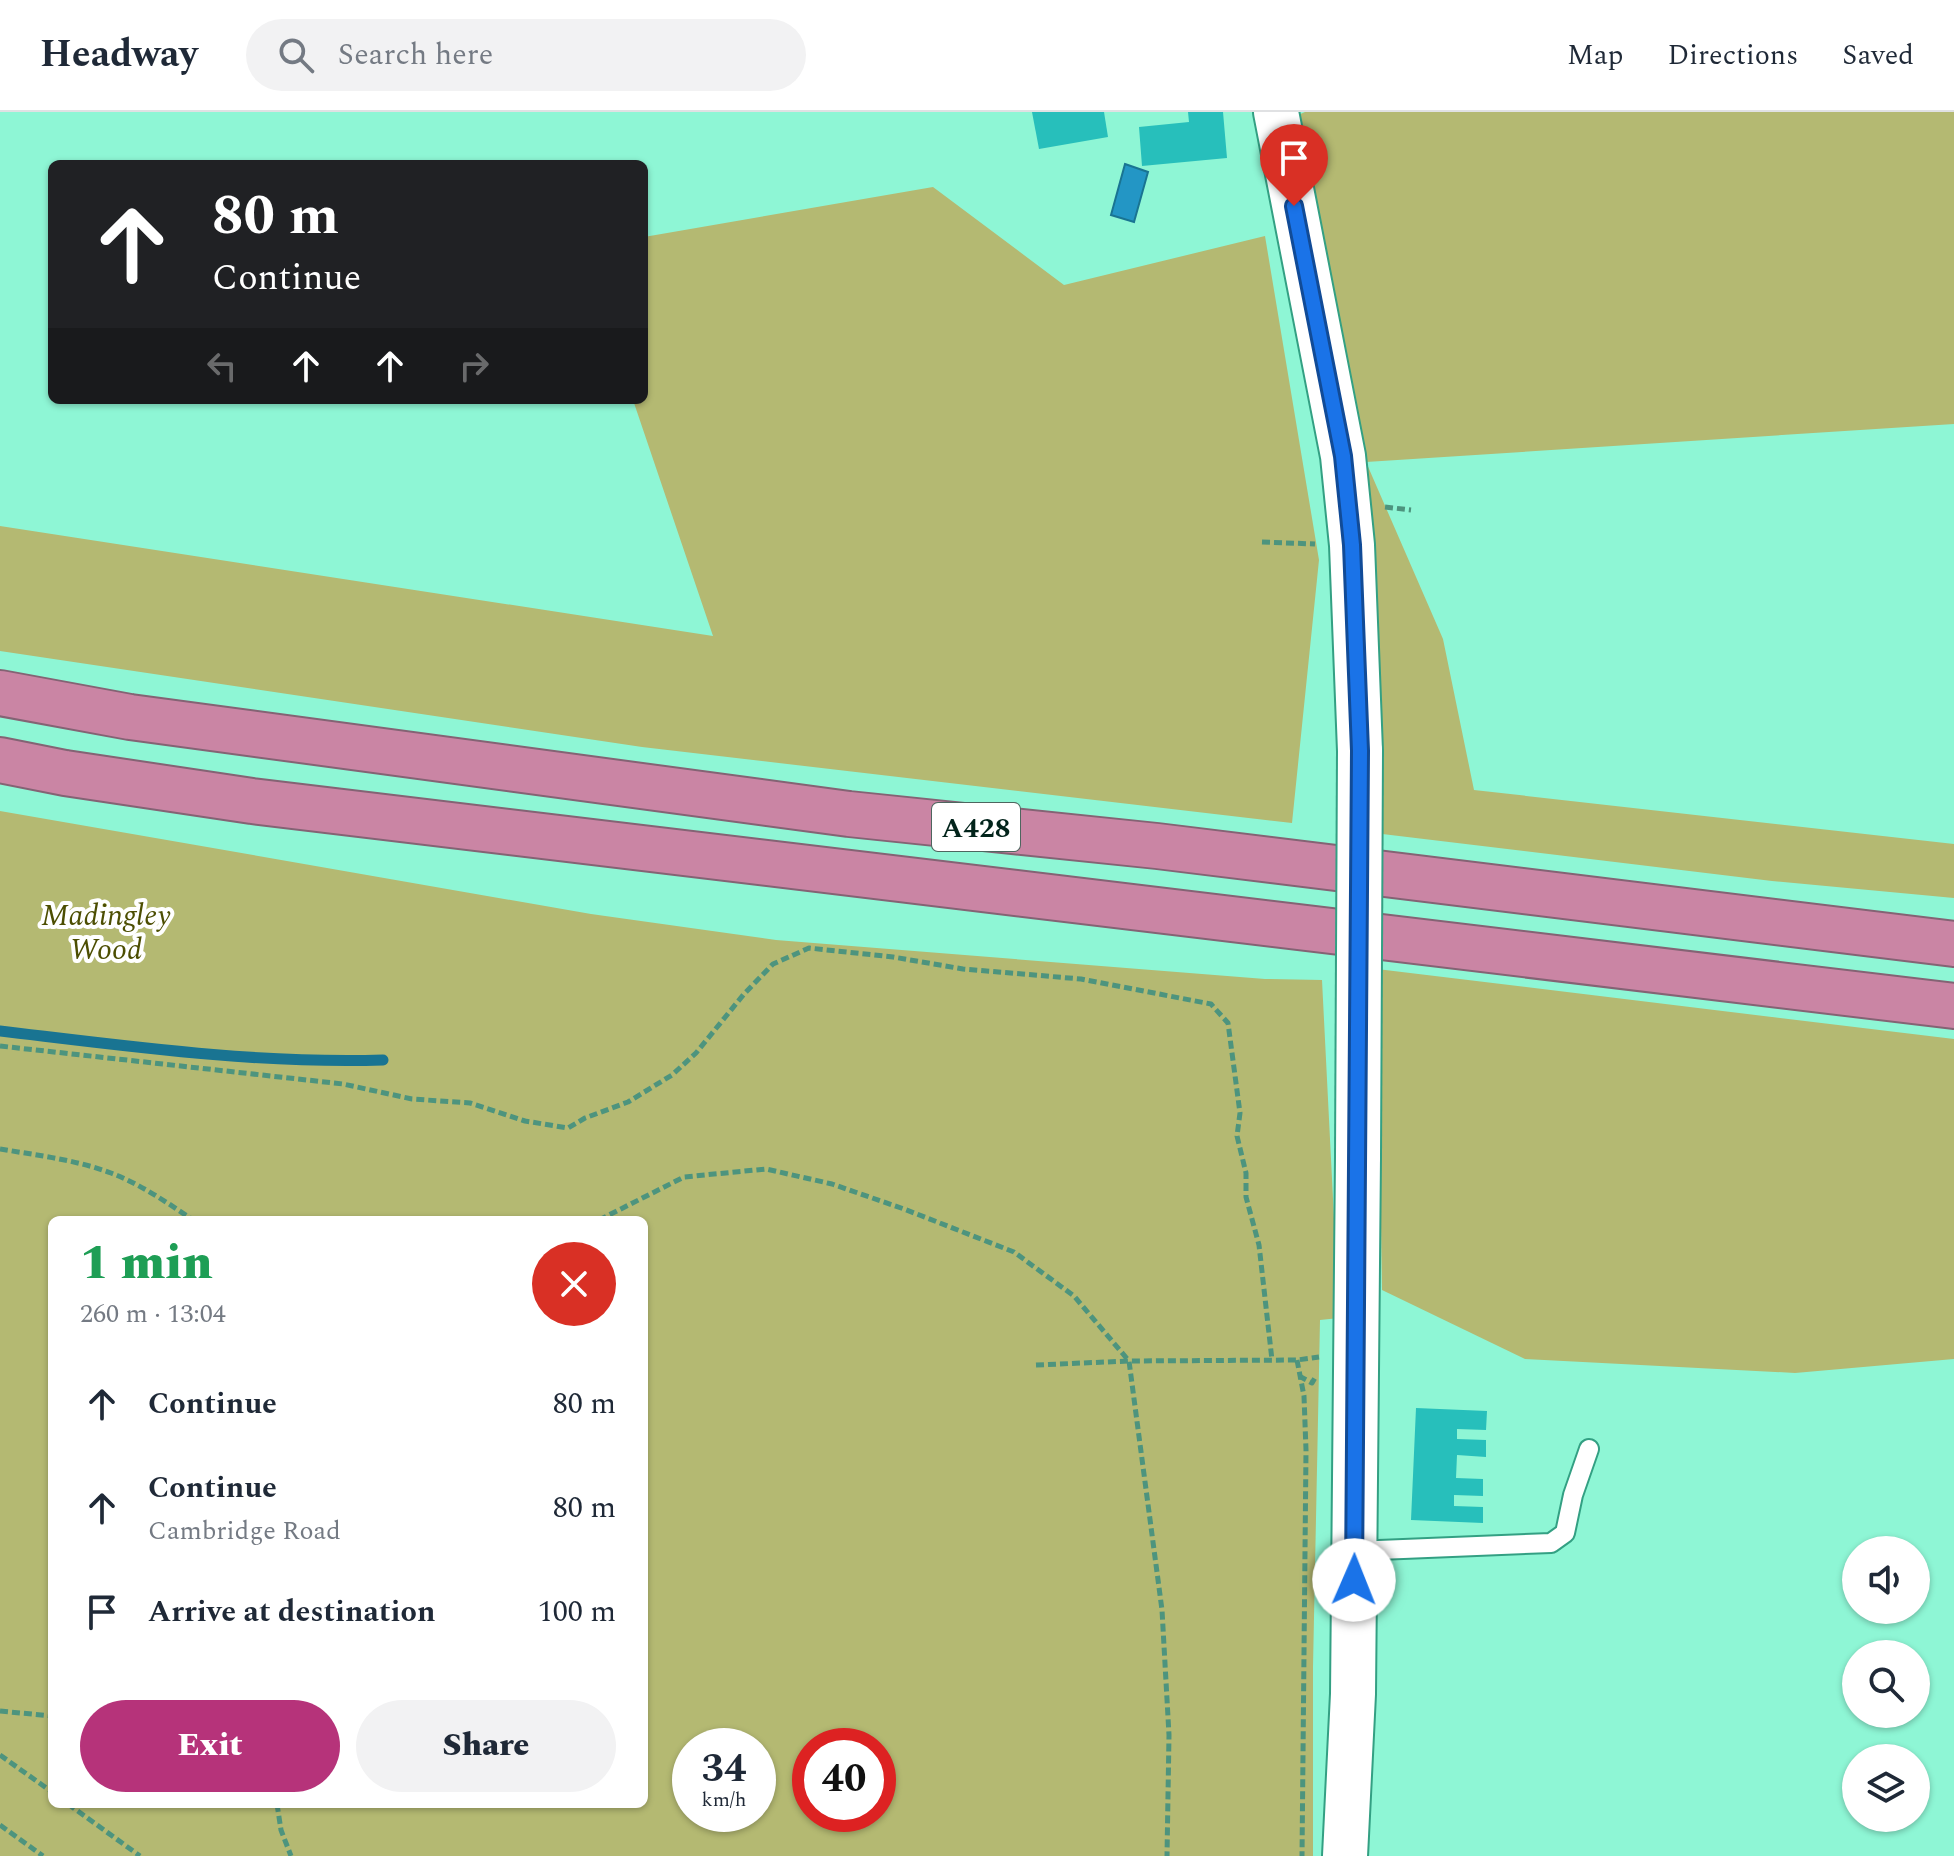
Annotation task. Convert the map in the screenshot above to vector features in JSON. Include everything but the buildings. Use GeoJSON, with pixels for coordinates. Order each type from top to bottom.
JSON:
{"type":"FeatureCollection","features":[{"type":"Feature","properties":{"kind":"highway","name":"A428"},"geometry":{"type":"LineString","coordinates":[[0,693],[130,717],[834,812],[1157,846],[1954,944]]}},
{"type":"Feature","properties":{"kind":"highway","name":"A428"},"geometry":{"type":"LineString","coordinates":[[0,760],[252,801],[1954,1006]]}},
{"type":"Feature","properties":{"kind":"street"},"geometry":{"type":"LineString","coordinates":[[1276,112],[1343,456],[1352,545],[1360,751],[1358,1157],[1353,1694],[1345,1856]]}},
{"type":"Feature","properties":{"kind":"lane"},"geometry":{"type":"LineString","coordinates":[[1354,1551],[1551,1543],[1565,1533],[1573,1495],[1589,1449]]}},
{"type":"Feature","properties":{"kind":"path"},"geometry":{"type":"LineString","coordinates":[[1262,542],[1352,545]]}},
{"type":"Feature","properties":{"kind":"path"},"geometry":{"type":"LineString","coordinates":[[0,1046],[343,1084],[412,1099],[470,1103],[525,1121],[568,1128],[585,1118],[628,1102],[672,1075],[696,1053],[773,964],[809,948],[893,957],[963,969],[1081,979],[1211,1004],[1228,1023],[1240,1113],[1237,1136],[1246,1173],[1246,1197],[1259,1245],[1272,1360]]}},
{"type":"Feature","properties":{"kind":"path"},"geometry":{"type":"LineString","coordinates":[[0,1149],[111,1173],[166,1201],[187,1216]]}},
{"type":"Feature","properties":{"kind":"path"},"geometry":{"type":"LineString","coordinates":[[607,1216],[684,1177],[766,1169],[832,1184],[1014,1252],[1074,1296],[1129,1361],[1162,1610],[1169,1735],[1167,1856]]}},
{"type":"Feature","properties":{"kind":"path"},"geometry":{"type":"LineString","coordinates":[[1036,1365],[1297,1360],[1356,1352]]}},
{"type":"Feature","properties":{"kind":"path"},"geometry":{"type":"LineString","coordinates":[[1297,1360],[1304,1396],[1306,1450],[1302,1856]]}},
{"type":"Feature","properties":{"kind":"path"},"geometry":{"type":"LineString","coordinates":[[0,1711],[48,1716]]}},
{"type":"Feature","properties":{"kind":"path"},"geometry":{"type":"LineString","coordinates":[[0,1755],[48,1789]]}},
{"type":"Feature","properties":{"kind":"path"},"geometry":{"type":"LineString","coordinates":[[74,1808],[140,1856]]}},
{"type":"Feature","properties":{"kind":"path"},"geometry":{"type":"LineString","coordinates":[[278,1808],[281,1830],[291,1856]]}},
{"type":"Feature","properties":{"kind":"path"},"geometry":{"type":"LineString","coordinates":[[0,1825],[43,1856]]}},
{"type":"Feature","properties":{"kind":"green space"},"geometry":{"type":"Polygon","coordinates":[[[1305,112],[1954,112],[1954,424],[1366,462],[1443,639],[1474,790],[1954,844],[1954,898],[1772,881],[1374,833],[1296,116],[1305,112]]]}},
{"type":"Feature","properties":{"kind":"green space"},"geometry":{"type":"Polygon","coordinates":[[[933,187],[1064,285],[1265,236],[1319,560],[1292,823],[642,747],[0,651],[0,526],[713,636],[634,404],[648,404],[648,236],[933,187]]]}},
{"type":"Feature","properties":{"kind":"green space","name":"Madingley Wood"},"geometry":{"type":"Polygon","coordinates":[[[0,811],[591,914],[776,940],[1265,979],[1322,980],[1339,1318],[1320,1320],[1313,1667],[1313,1856],[0,1856],[0,811]]]}},
{"type":"Feature","properties":{"kind":"green space"},"geometry":{"type":"Polygon","coordinates":[[[1377,969],[1954,1039],[1954,1359],[1795,1373],[1525,1359],[1382,1290],[1377,969]]]}},
{"type":"Feature","properties":{"kind":"water"},"geometry":{"type":"Polygon","coordinates":[[[1125,164],[1148,172],[1134,222],[1111,215],[1125,164]]]}},
{"type":"Feature","properties":{"kind":"waterway"},"geometry":{"type":"LineString","coordinates":[[0,1031],[239,1057],[383,1060]]}},
{"type":"Feature","properties":{"kind":"route"},"geometry":{"type":"LineString","coordinates":[[1294,206],[1343,456],[1352,545],[1357,656],[1360,751],[1354,1580]]}}]}
